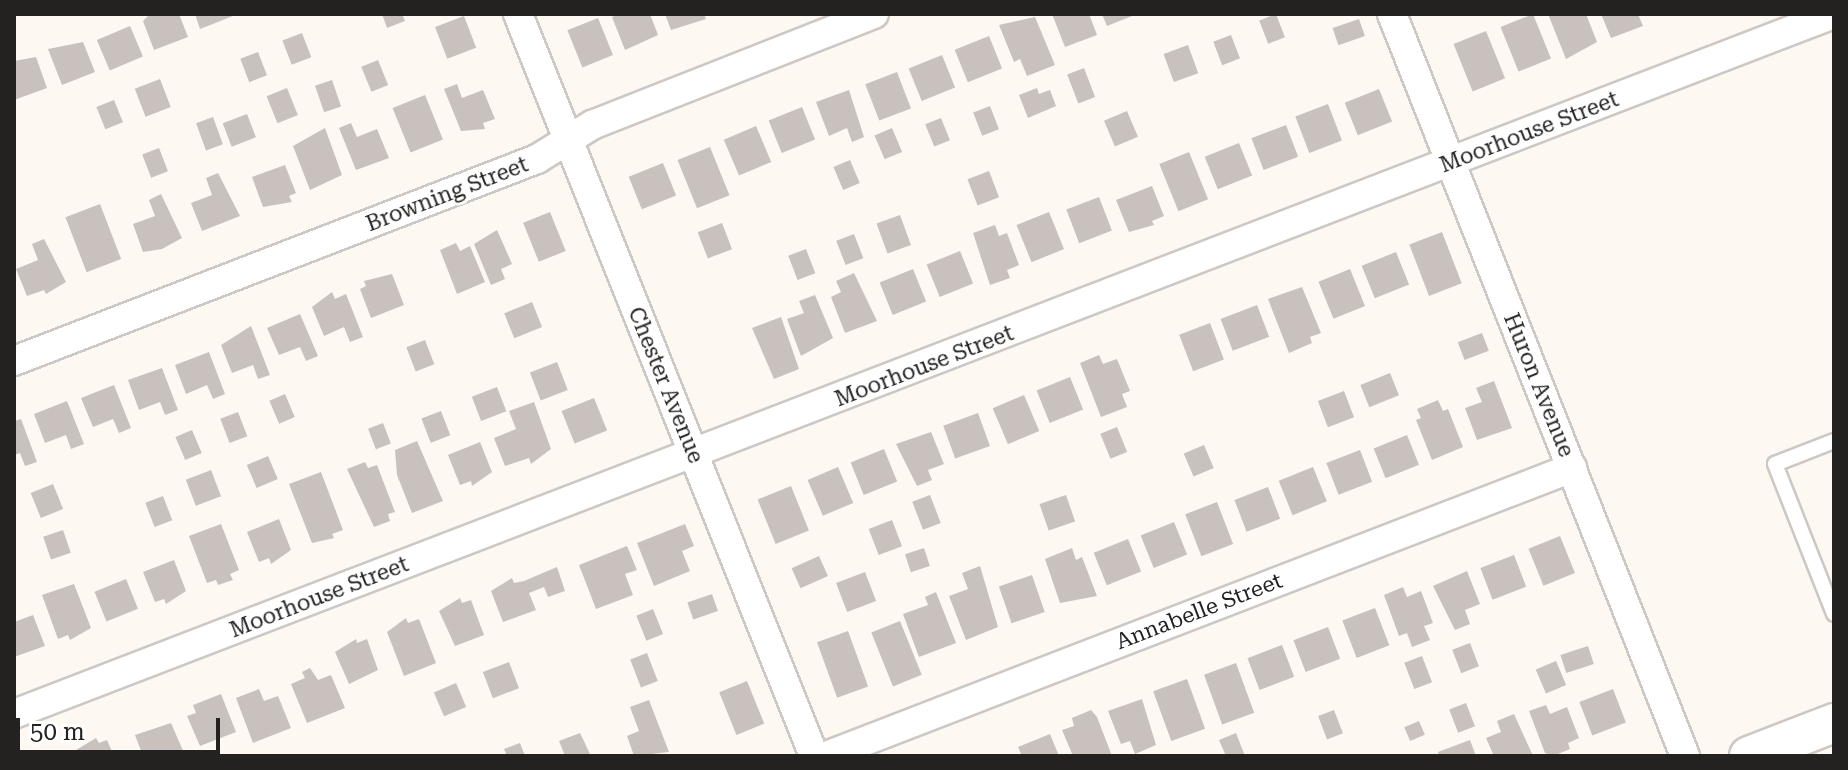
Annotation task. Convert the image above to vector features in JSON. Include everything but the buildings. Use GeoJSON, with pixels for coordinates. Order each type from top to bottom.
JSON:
{"type":"FeatureCollection","features":[{"type":"Feature","properties":{"kind":"street","name":"Chester Avenue"},"geometry":{"type":"LineString","coordinates":[[518,14],[814,756]]}},
{"type":"Feature","properties":{"kind":"street","name":"Browning Street"},"geometry":{"type":"LineString","coordinates":[[14,361],[537,159],[601,121],[874,14]]}},
{"type":"Feature","properties":{"kind":"street","name":"Huron Avenue"},"geometry":{"type":"LineString","coordinates":[[1392,14],[1685,756]]}},
{"type":"Feature","properties":{"kind":"street","name":"Moorhouse Street"},"geometry":{"type":"LineString","coordinates":[[14,714],[1834,14]]}},
{"type":"Feature","properties":{"kind":"street","name":"Annabelle Street"},"geometry":{"type":"LineString","coordinates":[[826,756],[1572,468]]}},
{"type":"Feature","properties":{"kind":"street"},"geometry":{"type":"LineString","coordinates":[[1749,756],[1834,723]]}},
{"type":"Feature","properties":{"kind":"lane"},"geometry":{"type":"LineString","coordinates":[[1834,441],[1775,464],[1834,614]]}}]}
